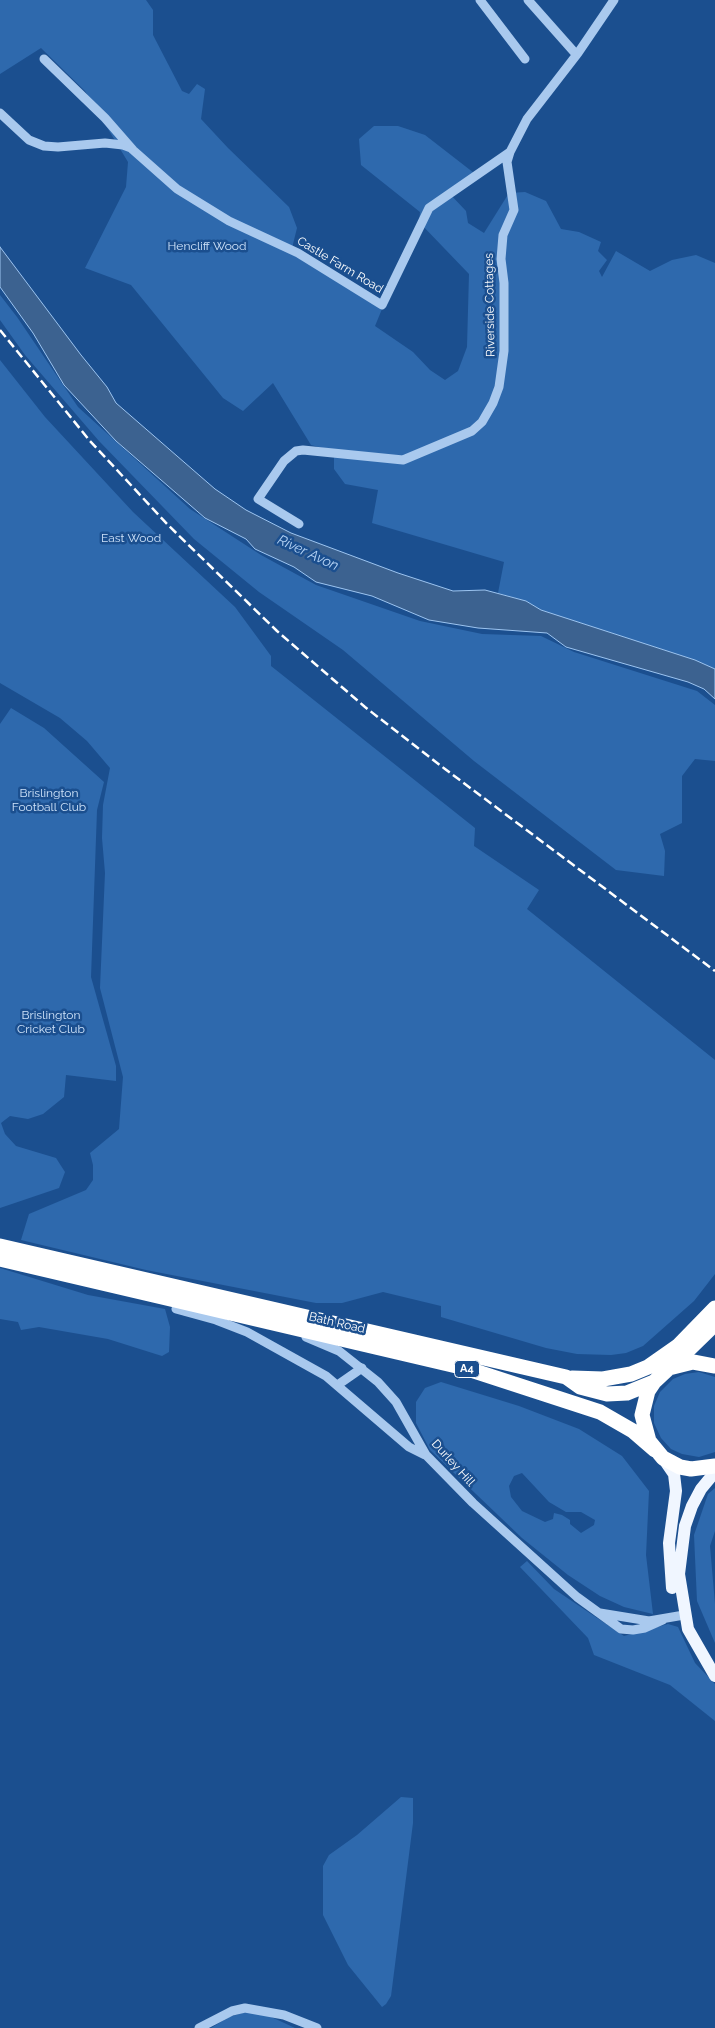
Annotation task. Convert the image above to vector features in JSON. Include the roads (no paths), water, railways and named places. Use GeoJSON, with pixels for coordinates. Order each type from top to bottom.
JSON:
{"type":"FeatureCollection","features":[{"type":"Feature","properties":{"kind":"highway","name":"Bath Road"},"geometry":{"type":"LineString","coordinates":[[0,1246],[566,1378],[580,1387],[616,1395],[637,1391],[654,1382]]}},
{"type":"Feature","properties":{"kind":"highway","name":"Bath Road"},"geometry":{"type":"LineString","coordinates":[[0,1260],[456,1366],[577,1404],[605,1415],[624,1425],[659,1454],[680,1467],[691,1469],[715,1466]]}},
{"type":"Feature","properties":{"kind":"highway"},"geometry":{"type":"LineString","coordinates":[[566,1378],[603,1379],[631,1374],[648,1366],[678,1346],[715,1308]]}},
{"type":"Feature","properties":{"kind":"highway"},"geometry":{"type":"LineString","coordinates":[[659,1454],[645,1432],[642,1415],[644,1400],[654,1382],[715,1324]]}},
{"type":"Feature","properties":{"kind":"highway"},"geometry":{"type":"LineString","coordinates":[[670,1368],[693,1362],[715,1366]]}},
{"type":"Feature","properties":{"kind":"main road"},"geometry":{"type":"LineString","coordinates":[[659,1454],[674,1474],[676,1482],[669,1543],[670,1566],[679,1614],[684,1615]]}},
{"type":"Feature","properties":{"kind":"main road"},"geometry":{"type":"LineString","coordinates":[[715,1472],[695,1499],[685,1526],[679,1574],[684,1615],[696,1646],[715,1676]]}},
{"type":"Feature","properties":{"kind":"street"},"geometry":{"type":"LineString","coordinates":[[480,0],[525,58]]}},
{"type":"Feature","properties":{"kind":"street"},"geometry":{"type":"LineString","coordinates":[[528,0],[578,53]]}},
{"type":"Feature","properties":{"kind":"street","name":"Castle Farm Road"},"geometry":{"type":"LineString","coordinates":[[44,59],[105,118],[133,150],[177,188],[229,221],[298,253],[382,305],[429,208],[510,152],[527,119],[578,53],[614,0]]}},
{"type":"Feature","properties":{"kind":"street","name":"Castle Farm Road"},"geometry":{"type":"LineString","coordinates":[[0,114],[29,140],[44,146],[58,147],[105,143],[123,145],[133,150]]}},
{"type":"Feature","properties":{"kind":"street","name":"Riverside Cottages"},"geometry":{"type":"LineString","coordinates":[[299,524],[258,499],[284,461],[296,451],[303,450],[403,460],[472,431],[482,422],[499,387],[504,351],[504,284],[501,259],[503,235],[514,210],[507,162],[510,152]]}},
{"type":"Feature","properties":{"kind":"street"},"geometry":{"type":"LineString","coordinates":[[176,1309],[216,1320],[247,1332],[339,1384],[409,1447],[426,1455]]}},
{"type":"Feature","properties":{"kind":"street","name":"Durley Hill"},"geometry":{"type":"LineString","coordinates":[[265,1322],[338,1351],[362,1368],[396,1402],[426,1455],[473,1503],[576,1597],[621,1629],[645,1628],[663,1620]]}},
{"type":"Feature","properties":{"kind":"street"},"geometry":{"type":"LineString","coordinates":[[339,1384],[362,1368]]}},
{"type":"Feature","properties":{"kind":"street","name":"Durley Hill"},"geometry":{"type":"LineString","coordinates":[[600,1613],[649,1621],[684,1615]]}},
{"type":"Feature","properties":{"kind":"street"},"geometry":{"type":"LineString","coordinates":[[200,2028],[232,2011],[246,2008],[284,2015],[317,2028]]}},
{"type":"Feature","properties":{"kind":"water","name":"River Avon"},"geometry":{"type":"Polygon","coordinates":[[[0,247],[107,387],[116,403],[215,489],[246,510],[291,533],[398,573],[453,591],[485,590],[526,601],[541,610],[695,660],[715,669],[715,699],[704,689],[688,682],[566,647],[547,633],[478,628],[429,620],[372,596],[316,582],[294,567],[255,549],[246,539],[205,518],[116,441],[64,385],[33,333],[0,287],[0,247]]]}},
{"type":"Feature","properties":{"kind":"railway"},"geometry":{"type":"LineString","coordinates":[[0,330],[90,441],[168,525],[277,631],[365,707],[715,971]]}},
{"type":"Feature","properties":{"kind":"park label","name":"Hencliff Wood"},"geometry":{"type":"Point","coordinates":[207,246]}},
{"type":"Feature","properties":{"kind":"park label","name":"East Wood"},"geometry":{"type":"Point","coordinates":[131,538]}},
{"type":"Feature","properties":{"kind":"park label","name":"Brislington Football Club"},"geometry":{"type":"Point","coordinates":[49,800]}},
{"type":"Feature","properties":{"kind":"park label","name":"Brislington Cricket Club"},"geometry":{"type":"Point","coordinates":[51,1022]}}]}
